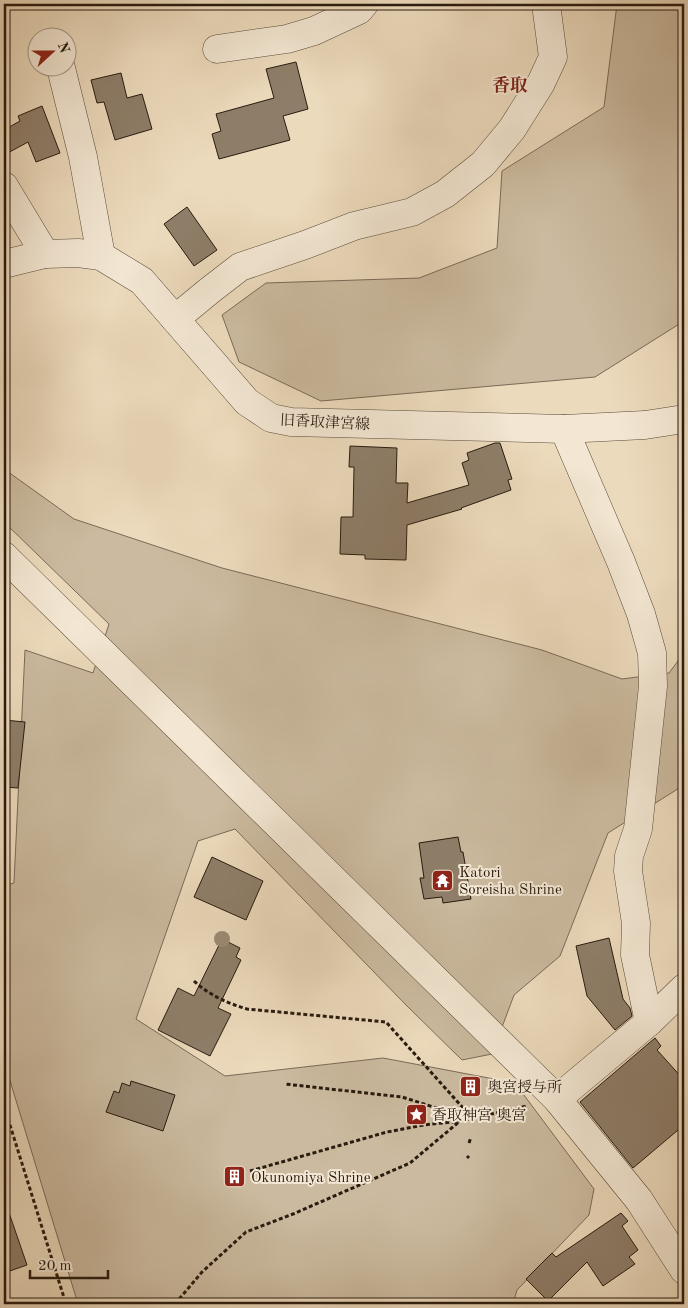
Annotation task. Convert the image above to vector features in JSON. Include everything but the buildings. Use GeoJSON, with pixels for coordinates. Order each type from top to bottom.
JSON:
{"type":"FeatureCollection","features":[{"type":"Feature","properties":{"kind":"street"},"geometry":{"type":"LineString","coordinates":[[217,49],[287,39],[314,31],[359,10],[364,4]]}},
{"type":"Feature","properties":{"kind":"street"},"geometry":{"type":"LineString","coordinates":[[175,320],[209,290],[240,267],[354,226],[412,212],[445,194],[483,164],[512,130],[541,83],[553,57],[546,4]]}},
{"type":"Feature","properties":{"kind":"street"},"geometry":{"type":"LineString","coordinates":[[63,78],[83,157],[101,256]]}},
{"type":"Feature","properties":{"kind":"street"},"geometry":{"type":"LineString","coordinates":[[4,186],[45,254]]}},
{"type":"Feature","properties":{"kind":"street","name":"旧香取津宮線"},"geometry":{"type":"LineString","coordinates":[[4,264],[45,254],[78,253],[101,256],[142,281],[247,402],[272,418],[291,422],[564,429],[645,425],[684,419]]}},
{"type":"Feature","properties":{"kind":"street"},"geometry":{"type":"LineString","coordinates":[[564,429],[634,596],[652,653],[653,686],[638,829],[629,856],[628,871],[636,923],[635,955],[649,1022]]}},
{"type":"Feature","properties":{"kind":"street"},"geometry":{"type":"LineString","coordinates":[[4,556],[557,1099],[638,1200],[684,1270]]}},
{"type":"Feature","properties":{"kind":"street"},"geometry":{"type":"LineString","coordinates":[[557,1099],[649,1022],[684,988]]}},
{"type":"Feature","properties":{"kind":"path"},"geometry":{"type":"LineString","coordinates":[[194,981],[204,990],[230,1004],[247,1009],[386,1022],[473,1118]]}},
{"type":"Feature","properties":{"kind":"path"},"geometry":{"type":"LineString","coordinates":[[285,1084],[402,1097],[443,1110],[460,1121]]}},
{"type":"Feature","properties":{"kind":"path"},"geometry":{"type":"LineString","coordinates":[[250,1171],[387,1132],[460,1121],[557,1099]]}},
{"type":"Feature","properties":{"kind":"path"},"geometry":{"type":"LineString","coordinates":[[4,1106],[66,1304]]}},
{"type":"Feature","properties":{"kind":"path"},"geometry":{"type":"LineString","coordinates":[[175,1304],[202,1272],[246,1232],[293,1214],[410,1163],[460,1121]]}},
{"type":"Feature","properties":{"kind":"path"},"geometry":{"type":"LineString","coordinates":[[469,1143],[471,1136]]}},
{"type":"Feature","properties":{"kind":"shaded area"},"geometry":{"type":"Polygon","coordinates":[[[617,4],[684,4],[684,321],[595,377],[321,401],[239,362],[222,315],[266,283],[419,278],[497,248],[502,171],[604,107],[617,4]]]}},
{"type":"Feature","properties":{"kind":"shaded area"},"geometry":{"type":"Polygon","coordinates":[[[4,469],[74,519],[222,568],[542,650],[622,679],[669,673],[684,653],[684,785],[608,833],[560,956],[514,995],[492,1054],[462,1060],[235,829],[198,841],[136,1019],[225,1076],[383,1058],[515,1083],[594,1189],[589,1215],[517,1290],[513,1304],[78,1304],[4,1061],[4,886],[14,883],[25,650],[93,673],[109,624],[4,522],[4,469]]]}},
{"type":"Feature","properties":{"kind":"place","name":"Katori Soreisha Shrine"},"geometry":{"type":"Point","coordinates":[443,881]}},
{"type":"Feature","properties":{"kind":"place","name":"奥宮授与所"},"geometry":{"type":"Point","coordinates":[471,1087]}},
{"type":"Feature","properties":{"kind":"place","name":"香取神宮 奥宮"},"geometry":{"type":"Point","coordinates":[416,1115]}},
{"type":"Feature","properties":{"kind":"place","name":"Okunomiya Shrine"},"geometry":{"type":"Point","coordinates":[235,1177]}},
{"type":"Feature","properties":{"kind":"district","name":"香取"},"geometry":{"type":"Point","coordinates":[510,85]}}]}
